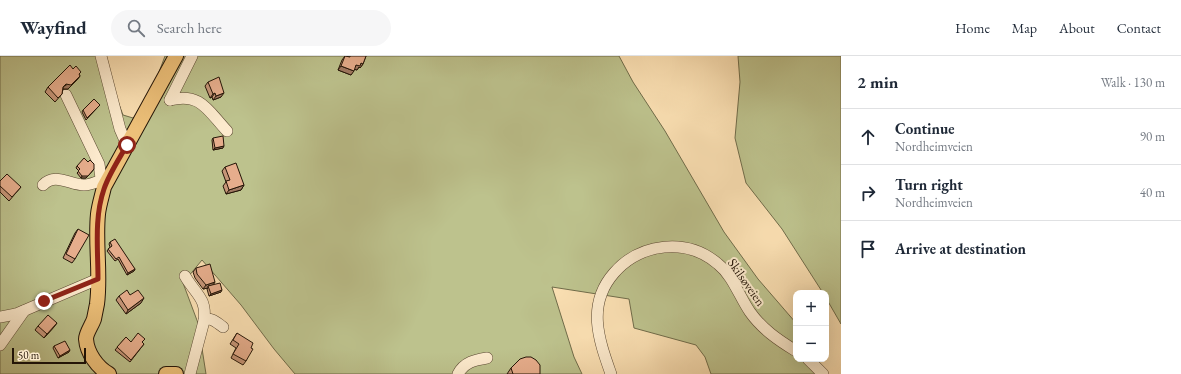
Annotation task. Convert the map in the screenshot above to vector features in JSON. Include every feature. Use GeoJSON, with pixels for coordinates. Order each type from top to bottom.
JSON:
{"type":"FeatureCollection","features":[{"type":"Feature","properties":{"kind":"main road"},"geometry":{"type":"LineString","coordinates":[[109,374],[98,366],[94,360],[88,348],[86,338],[94,319],[97,304],[98,216],[103,184],[127,145],[176,56]]}},
{"type":"Feature","properties":{"kind":"main road"},"geometry":{"type":"LineString","coordinates":[[166,374],[176,374]]}},
{"type":"Feature","properties":{"kind":"street"},"geometry":{"type":"LineString","coordinates":[[101,56],[120,129],[127,145]]}},
{"type":"Feature","properties":{"kind":"street"},"geometry":{"type":"LineString","coordinates":[[192,56],[170,100],[190,98],[199,101],[227,131]]}},
{"type":"Feature","properties":{"kind":"street"},"geometry":{"type":"LineString","coordinates":[[43,185],[46,181],[54,179],[63,179],[84,185],[103,184],[99,164],[66,94]]}},
{"type":"Feature","properties":{"kind":"street","name":"Skilsøveien"},"geometry":{"type":"LineString","coordinates":[[611,374],[599,339],[597,327],[597,316],[602,294],[613,274],[623,264],[647,250],[662,247],[686,248],[698,252],[718,264],[730,276],[750,312],[759,323],[781,342],[793,349]]}},
{"type":"Feature","properties":{"kind":"street"},"geometry":{"type":"LineString","coordinates":[[185,276],[204,303],[205,312],[190,374]]}},
{"type":"Feature","properties":{"kind":"street"},"geometry":{"type":"LineString","coordinates":[[0,317],[16,314],[98,279]]}},
{"type":"Feature","properties":{"kind":"street"},"geometry":{"type":"LineString","coordinates":[[0,345],[24,310]]}},
{"type":"Feature","properties":{"kind":"street"},"geometry":{"type":"LineString","coordinates":[[204,321],[207,319],[212,319],[223,327]]}},
{"type":"Feature","properties":{"kind":"street"},"geometry":{"type":"LineString","coordinates":[[458,374],[464,366],[471,362],[487,358]]}},
{"type":"Feature","properties":{"kind":"street"},"geometry":{"type":"LineString","coordinates":[[812,362],[819,368],[823,374]]}},
{"type":"Feature","properties":{"kind":"green space"},"geometry":{"type":"Polygon","coordinates":[[[0,56],[101,56],[123,115],[133,118],[147,104],[165,56],[619,56],[633,82],[665,131],[724,232],[758,279],[793,320],[793,362],[819,362],[827,374],[711,374],[705,357],[696,345],[634,328],[629,299],[552,287],[574,357],[582,374],[295,374],[241,305],[202,260],[183,283],[198,323],[206,374],[0,374],[0,56]]]}},
{"type":"Feature","properties":{"kind":"green space"},"geometry":{"type":"Polygon","coordinates":[[[738,56],[841,56],[841,324],[829,303],[829,290],[821,290],[782,229],[746,183],[735,138],[740,82],[738,56]]]}},
{"type":"Feature","properties":{"kind":"building"},"geometry":{"type":"Polygon","coordinates":[[[345,56],[366,56],[363,64],[361,63],[360,66],[356,65],[354,71],[341,66],[345,56]]]}},
{"type":"Feature","properties":{"kind":"building"},"geometry":{"type":"Polygon","coordinates":[[[70,65],[73,69],[76,66],[81,72],[79,74],[80,76],[71,85],[66,84],[63,87],[62,94],[58,98],[48,87],[70,65]]]}},
{"type":"Feature","properties":{"kind":"building"},"geometry":{"type":"Polygon","coordinates":[[[219,77],[224,93],[216,96],[215,93],[213,94],[208,82],[219,77]]]}},
{"type":"Feature","properties":{"kind":"building"},"geometry":{"type":"Polygon","coordinates":[[[94,99],[100,105],[87,118],[83,110],[94,99]]]}},
{"type":"Feature","properties":{"kind":"building"},"geometry":{"type":"Polygon","coordinates":[[[223,136],[224,146],[215,148],[213,138],[223,136]]]}},
{"type":"Feature","properties":{"kind":"building"},"geometry":{"type":"Polygon","coordinates":[[[84,158],[88,162],[90,160],[94,164],[94,169],[88,176],[82,176],[78,171],[80,169],[77,166],[84,158]]]}},
{"type":"Feature","properties":{"kind":"building"},"geometry":{"type":"Polygon","coordinates":[[[236,163],[244,185],[229,190],[226,181],[230,180],[225,167],[236,163]]]}},
{"type":"Feature","properties":{"kind":"building"},"geometry":{"type":"Polygon","coordinates":[[[7,174],[21,187],[12,197],[0,186],[0,181],[7,174]]]}},
{"type":"Feature","properties":{"kind":"building"},"geometry":{"type":"Polygon","coordinates":[[[78,229],[89,235],[75,259],[66,254],[78,229]]]}},
{"type":"Feature","properties":{"kind":"building"},"geometry":{"type":"Polygon","coordinates":[[[115,239],[135,269],[128,273],[119,257],[116,259],[108,249],[112,246],[110,242],[115,239]]]}},
{"type":"Feature","properties":{"kind":"building"},"geometry":{"type":"Polygon","coordinates":[[[210,264],[215,282],[206,285],[197,274],[196,268],[210,264]]]}},
{"type":"Feature","properties":{"kind":"building"},"geometry":{"type":"Polygon","coordinates":[[[220,283],[222,290],[211,294],[208,286],[220,283]]]}},
{"type":"Feature","properties":{"kind":"building"},"geometry":{"type":"Polygon","coordinates":[[[127,290],[130,295],[138,290],[144,298],[128,310],[119,296],[127,290]]]}},
{"type":"Feature","properties":{"kind":"building"},"geometry":{"type":"Polygon","coordinates":[[[48,315],[57,323],[47,334],[38,326],[48,315]]]}},
{"type":"Feature","properties":{"kind":"building"},"geometry":{"type":"Polygon","coordinates":[[[138,333],[145,339],[142,342],[144,344],[131,360],[117,347],[126,337],[131,342],[138,333]]]}},
{"type":"Feature","properties":{"kind":"building"},"geometry":{"type":"Polygon","coordinates":[[[237,333],[253,343],[251,348],[253,349],[246,361],[233,354],[239,344],[233,340],[237,333]]]}},
{"type":"Feature","properties":{"kind":"building"},"geometry":{"type":"Polygon","coordinates":[[[65,341],[70,350],[60,356],[54,346],[65,341]]]}},
{"type":"Feature","properties":{"kind":"building"},"geometry":{"type":"Polygon","coordinates":[[[531,357],[536,360],[540,365],[540,374],[513,374],[511,368],[520,359],[531,357]]]}},
{"type":"Feature","properties":{"kind":"route"},"geometry":{"type":"LineString","coordinates":[[44,301],[98,279],[98,216],[100,202],[104,187],[127,145]]}}]}
